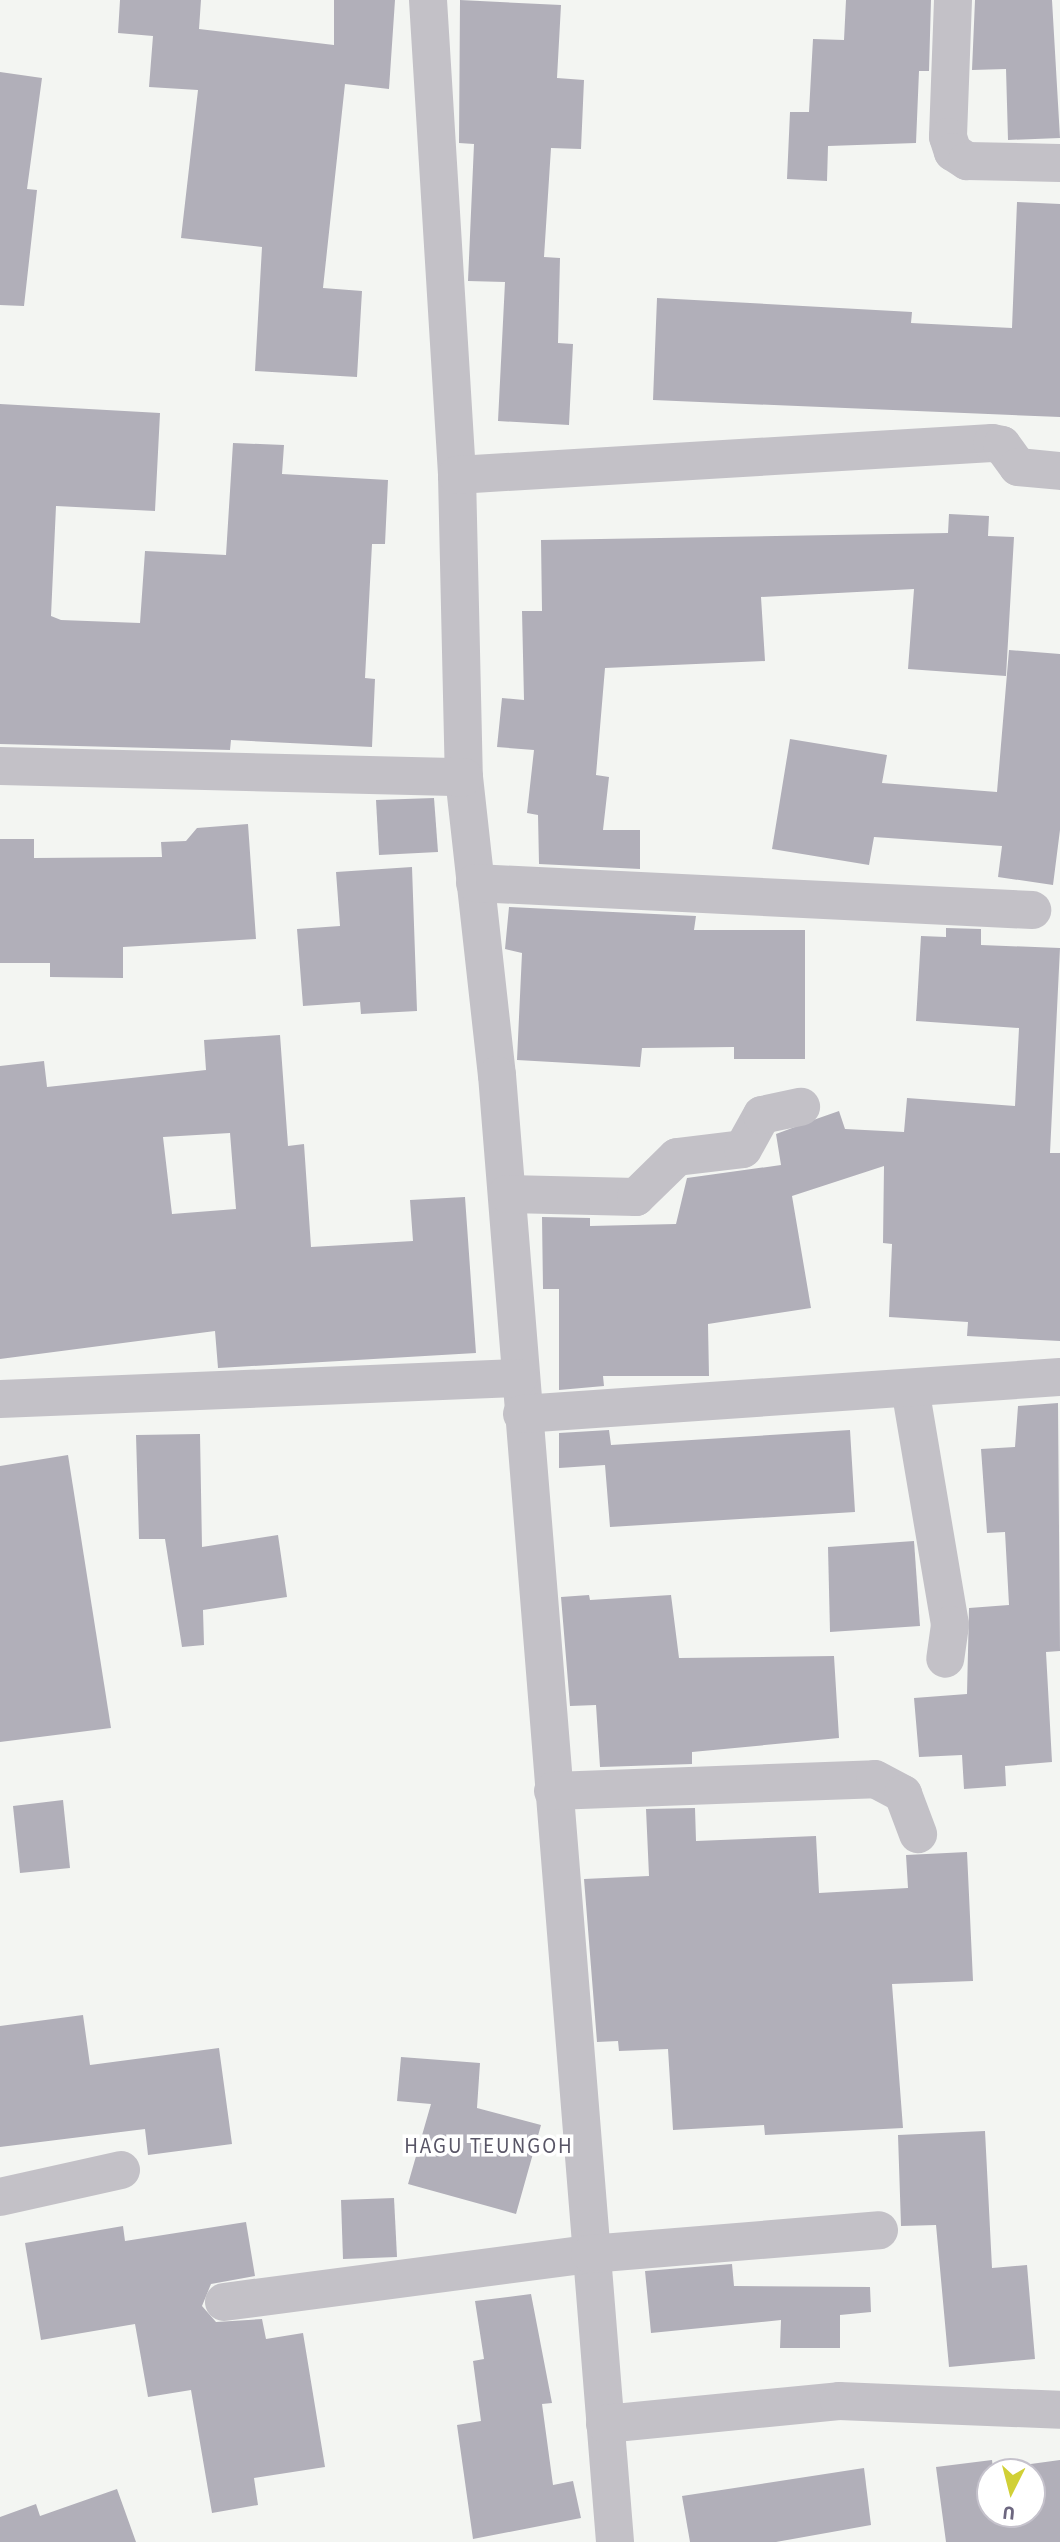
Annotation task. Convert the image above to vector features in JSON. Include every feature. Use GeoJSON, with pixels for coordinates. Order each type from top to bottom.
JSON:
{"type":"FeatureCollection","features":[{"type":"Feature","properties":{"kind":"street"},"geometry":{"type":"LineString","coordinates":[[428,0],[457,475],[464,777],[507,1194],[520,1396],[615,2542]]}},
{"type":"Feature","properties":{"kind":"street"},"geometry":{"type":"LineString","coordinates":[[953,0],[947,137],[953,152],[967,161],[1060,163]]}},
{"type":"Feature","properties":{"kind":"street"},"geometry":{"type":"LineString","coordinates":[[457,475],[992,443],[1002,445],[1018,467],[1060,471]]}},
{"type":"Feature","properties":{"kind":"street"},"geometry":{"type":"LineString","coordinates":[[0,766],[464,777]]}},
{"type":"Feature","properties":{"kind":"street"},"geometry":{"type":"LineString","coordinates":[[475,883],[1032,911]]}},
{"type":"Feature","properties":{"kind":"street"},"geometry":{"type":"LineString","coordinates":[[507,1194],[636,1197],[677,1157],[743,1149],[762,1115],[802,1107]]}},
{"type":"Feature","properties":{"kind":"street"},"geometry":{"type":"LineString","coordinates":[[0,1399],[520,1396],[910,1388],[1060,1377]]}},
{"type":"Feature","properties":{"kind":"street"},"geometry":{"type":"LineString","coordinates":[[910,1388],[950,1625],[945,1659]]}},
{"type":"Feature","properties":{"kind":"street"},"geometry":{"type":"LineString","coordinates":[[553,1791],[875,1779],[903,1794],[918,1834]]}},
{"type":"Feature","properties":{"kind":"street"},"geometry":{"type":"LineString","coordinates":[[0,2197],[121,2170]]}},
{"type":"Feature","properties":{"kind":"street"},"geometry":{"type":"LineString","coordinates":[[224,2302],[590,2254],[879,2230]]}},
{"type":"Feature","properties":{"kind":"street"},"geometry":{"type":"LineString","coordinates":[[605,2424],[839,2401],[1060,2410]]}},
{"type":"Feature","properties":{"kind":"building"},"geometry":{"type":"Polygon","coordinates":[[[120,0],[201,0],[199,29],[334,45],[334,0],[395,0],[389,89],[345,84],[323,288],[362,291],[357,377],[255,371],[262,247],[181,238],[198,90],[149,87],[153,36],[118,33],[120,0]]]}},
{"type":"Feature","properties":{"kind":"building"},"geometry":{"type":"Polygon","coordinates":[[[460,0],[561,5],[557,78],[584,80],[581,149],[551,148],[544,257],[560,258],[558,343],[573,344],[569,425],[498,421],[505,282],[468,281],[474,144],[459,143],[460,0]]]}},
{"type":"Feature","properties":{"kind":"building"},"geometry":{"type":"Polygon","coordinates":[[[846,0],[931,0],[929,71],[919,71],[916,143],[828,146],[827,181],[787,179],[790,112],[809,112],[813,39],[844,40],[846,0]]]}},
{"type":"Feature","properties":{"kind":"building"},"geometry":{"type":"Polygon","coordinates":[[[975,0],[1052,0],[1060,138],[1008,140],[1006,69],[972,70],[975,0]]]}},
{"type":"Feature","properties":{"kind":"building"},"geometry":{"type":"Polygon","coordinates":[[[0,72],[42,78],[27,189],[37,190],[24,306],[0,305],[0,72]]]}},
{"type":"Feature","properties":{"kind":"building"},"geometry":{"type":"Polygon","coordinates":[[[1017,202],[1060,204],[1060,417],[653,400],[657,298],[912,312],[911,323],[1012,328],[1017,202]]]}},
{"type":"Feature","properties":{"kind":"building"},"geometry":{"type":"Polygon","coordinates":[[[0,404],[160,413],[155,511],[56,506],[51,616],[61,620],[140,623],[145,551],[226,555],[233,443],[284,445],[282,474],[388,480],[385,544],[372,544],[365,678],[375,679],[372,747],[231,740],[230,750],[0,744],[0,404]]]}},
{"type":"Feature","properties":{"kind":"building"},"geometry":{"type":"Polygon","coordinates":[[[949,514],[989,516],[988,536],[1014,537],[1006,676],[908,669],[914,589],[761,597],[765,661],[605,668],[596,775],[609,777],[603,830],[640,830],[640,869],[539,864],[538,815],[527,813],[534,750],[497,747],[502,698],[524,700],[522,611],[542,611],[541,540],[948,533],[949,514]]]}},
{"type":"Feature","properties":{"kind":"building"},"geometry":{"type":"Polygon","coordinates":[[[1009,650],[1060,654],[1060,830],[1053,885],[998,877],[1002,846],[874,837],[869,865],[772,849],[790,739],[887,755],[882,783],[997,792],[1009,650]]]}},
{"type":"Feature","properties":{"kind":"building"},"geometry":{"type":"Polygon","coordinates":[[[434,798],[438,852],[379,855],[376,800],[434,798]]]}},
{"type":"Feature","properties":{"kind":"building"},"geometry":{"type":"Polygon","coordinates":[[[248,824],[256,939],[123,947],[123,978],[50,977],[50,963],[0,963],[0,839],[34,839],[34,858],[162,857],[161,842],[186,841],[197,828],[248,824]]]}},
{"type":"Feature","properties":{"kind":"building"},"geometry":{"type":"Polygon","coordinates":[[[412,867],[417,1011],[361,1014],[360,1002],[303,1006],[297,929],[340,926],[336,872],[412,867]]]}},
{"type":"Feature","properties":{"kind":"building"},"geometry":{"type":"Polygon","coordinates":[[[509,907],[696,916],[694,930],[805,930],[805,1059],[734,1059],[734,1047],[642,1048],[640,1067],[517,1060],[522,953],[505,949],[509,907]]]}},
{"type":"Feature","properties":{"kind":"building"},"geometry":{"type":"Polygon","coordinates":[[[946,928],[981,929],[981,945],[1060,948],[1050,1153],[1060,1153],[1060,1341],[967,1336],[968,1322],[889,1317],[892,1244],[883,1243],[884,1166],[792,1196],[811,1308],[708,1324],[709,1376],[603,1376],[604,1386],[559,1390],[559,1289],[543,1289],[542,1217],[590,1218],[590,1226],[676,1224],[687,1178],[781,1165],[776,1134],[839,1111],[845,1129],[904,1132],[907,1098],[1015,1106],[1019,1028],[916,1021],[921,936],[946,937],[946,928]]]}},
{"type":"Feature","properties":{"kind":"building"},"geometry":{"type":"Polygon","coordinates":[[[280,1035],[288,1146],[304,1144],[311,1247],[413,1241],[410,1200],[465,1197],[476,1353],[218,1368],[215,1331],[0,1359],[0,1066],[44,1061],[47,1087],[206,1070],[204,1040],[280,1035]],[[230,1133],[163,1137],[172,1214],[236,1209],[230,1133]]]}},
{"type":"Feature","properties":{"kind":"building"},"geometry":{"type":"Polygon","coordinates":[[[1058,1403],[1060,1651],[1046,1652],[1052,1762],[1005,1766],[1006,1786],[964,1789],[962,1755],[919,1757],[914,1698],[967,1694],[969,1608],[1009,1605],[1005,1532],[987,1533],[981,1449],[1015,1447],[1018,1406],[1058,1403]]]}},
{"type":"Feature","properties":{"kind":"building"},"geometry":{"type":"Polygon","coordinates":[[[609,1430],[611,1445],[850,1430],[855,1512],[610,1527],[605,1465],[559,1468],[559,1433],[609,1430]]]}},
{"type":"Feature","properties":{"kind":"building"},"geometry":{"type":"Polygon","coordinates":[[[200,1434],[202,1547],[278,1535],[287,1597],[203,1610],[204,1645],[182,1647],[165,1539],[139,1539],[136,1435],[200,1434]]]}},
{"type":"Feature","properties":{"kind":"building"},"geometry":{"type":"Polygon","coordinates":[[[68,1455],[111,1728],[0,1742],[0,1466],[68,1455]]]}},
{"type":"Feature","properties":{"kind":"building"},"geometry":{"type":"Polygon","coordinates":[[[914,1541],[920,1626],[830,1632],[828,1547],[914,1541]]]}},
{"type":"Feature","properties":{"kind":"building"},"geometry":{"type":"Polygon","coordinates":[[[589,1595],[590,1600],[671,1595],[679,1658],[834,1656],[839,1738],[692,1752],[692,1764],[600,1767],[596,1705],[570,1706],[561,1597],[589,1595]]]}},
{"type":"Feature","properties":{"kind":"building"},"geometry":{"type":"Polygon","coordinates":[[[63,1800],[70,1868],[20,1873],[13,1806],[63,1800]]]}},
{"type":"Feature","properties":{"kind":"building"},"geometry":{"type":"Polygon","coordinates":[[[695,1808],[696,1841],[816,1836],[819,1893],[908,1888],[906,1855],[967,1852],[973,1981],[892,1984],[903,2128],[765,2135],[764,2125],[673,2130],[668,2049],[619,2051],[618,2041],[597,2042],[584,1879],[649,1876],[646,1809],[695,1808]]]}},
{"type":"Feature","properties":{"kind":"building"},"geometry":{"type":"Polygon","coordinates":[[[83,2015],[90,2065],[219,2048],[232,2144],[148,2155],[145,2129],[0,2147],[0,2026],[83,2015]]]}},
{"type":"Feature","properties":{"kind":"building"},"geometry":{"type":"Polygon","coordinates":[[[401,2057],[480,2063],[477,2108],[541,2125],[516,2214],[408,2184],[431,2104],[397,2101],[401,2057]]]}},
{"type":"Feature","properties":{"kind":"building"},"geometry":{"type":"Polygon","coordinates":[[[985,2131],[992,2268],[1027,2265],[1035,2359],[949,2367],[936,2225],[901,2226],[898,2135],[985,2131]]]}},
{"type":"Feature","properties":{"kind":"building"},"geometry":{"type":"Polygon","coordinates":[[[394,2198],[397,2257],[343,2259],[341,2200],[394,2198]]]}},
{"type":"Feature","properties":{"kind":"building"},"geometry":{"type":"Polygon","coordinates":[[[246,2222],[255,2276],[211,2284],[202,2306],[216,2322],[262,2319],[266,2339],[303,2333],[325,2467],[254,2478],[258,2505],[212,2513],[191,2390],[148,2397],[135,2324],[41,2340],[25,2243],[123,2226],[125,2241],[246,2222]]]}},
{"type":"Feature","properties":{"kind":"building"},"geometry":{"type":"Polygon","coordinates":[[[732,2264],[734,2286],[870,2287],[871,2312],[840,2315],[840,2348],[780,2348],[781,2320],[651,2333],[645,2271],[732,2264]]]}},
{"type":"Feature","properties":{"kind":"building"},"geometry":{"type":"Polygon","coordinates":[[[531,2294],[552,2403],[542,2404],[553,2485],[573,2481],[581,2518],[473,2539],[457,2425],[481,2421],[473,2361],[484,2359],[475,2301],[531,2294]]]}},
{"type":"Feature","properties":{"kind":"building"},"geometry":{"type":"Polygon","coordinates":[[[1060,2460],[1060,2542],[946,2542],[936,2467],[976,2462],[976,2528],[1046,2528],[1046,2462],[1060,2460]]]}},
{"type":"Feature","properties":{"kind":"building"},"geometry":{"type":"Polygon","coordinates":[[[864,2468],[871,2525],[776,2542],[690,2542],[682,2496],[864,2468]]]}},
{"type":"Feature","properties":{"kind":"building"},"geometry":{"type":"Polygon","coordinates":[[[117,2489],[136,2542],[0,2542],[0,2517],[36,2504],[40,2516],[117,2489]]]}},
{"type":"Feature","properties":{"kind":"district","name":"HAGU TEUNGOH"},"geometry":{"type":"Point","coordinates":[489,2146]}}]}
